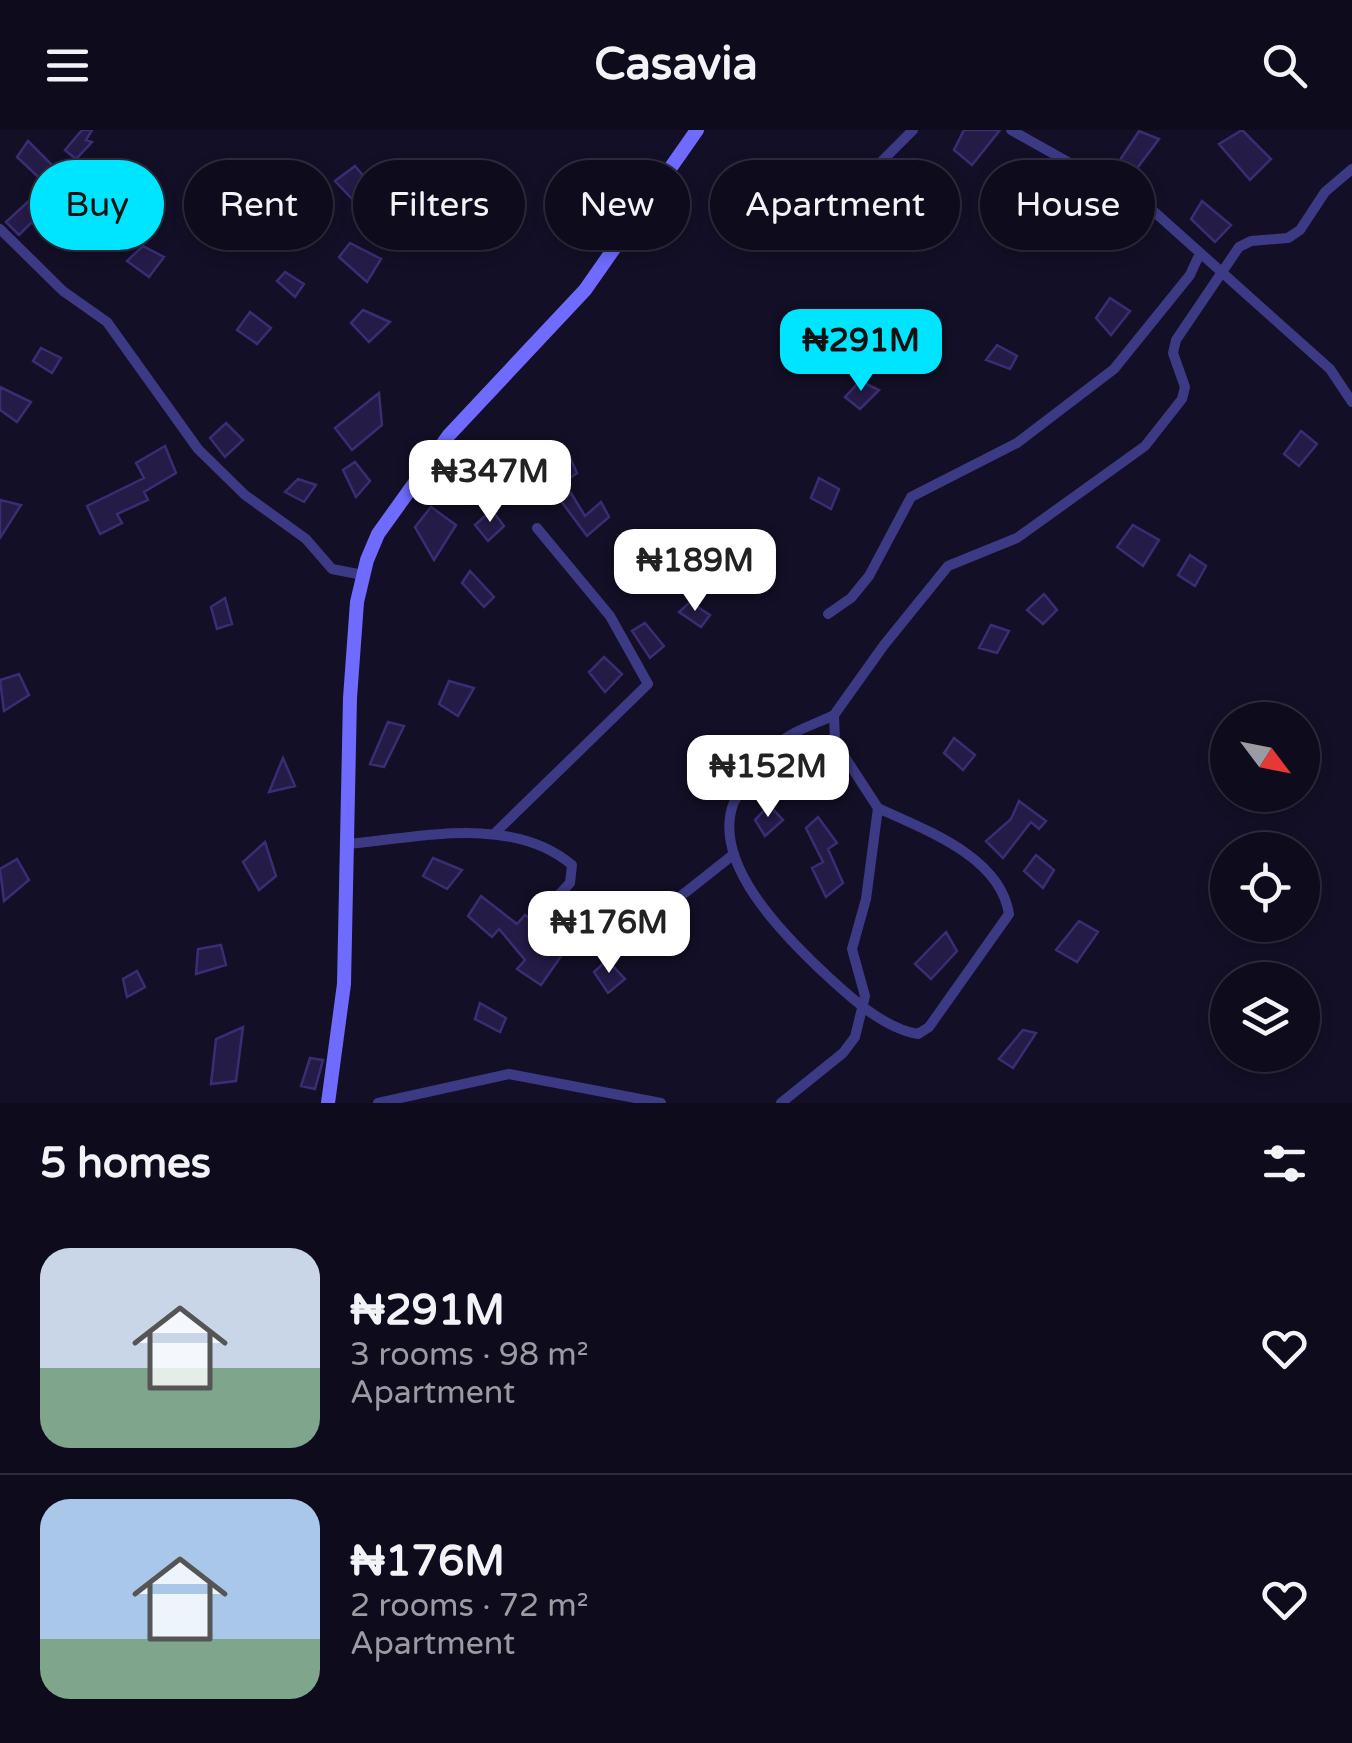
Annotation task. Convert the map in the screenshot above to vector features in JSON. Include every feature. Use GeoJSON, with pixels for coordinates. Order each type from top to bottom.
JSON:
{"type":"FeatureCollection","features":[{"type":"Feature","properties":{"kind":"street"},"geometry":{"type":"LineString","coordinates":[[328,1103],[344,984],[353,653],[363,576],[378,534],[449,435],[585,290],[697,130]]}},
{"type":"Feature","properties":{"kind":"street"},"geometry":{"type":"LineString","coordinates":[[882,160],[912,130]]}},
{"type":"Feature","properties":{"kind":"street"},"geometry":{"type":"LineString","coordinates":[[1014,131],[1150,208],[1330,369],[1352,402]]}},
{"type":"Feature","properties":{"kind":"street"},"geometry":{"type":"LineString","coordinates":[[834,716],[782,740],[772,752],[762,778],[740,792],[732,812],[734,854],[739,871],[787,938],[864,1008],[918,1034],[929,1027],[1010,914],[1003,894],[978,863],[956,846],[878,808],[835,742],[831,729],[834,716],[884,645],[948,566],[1017,538],[1145,446],[1168,419],[1185,387],[1174,352],[1176,340],[1220,271],[1239,248],[1251,241],[1288,238],[1300,230],[1325,192],[1352,169]]}},
{"type":"Feature","properties":{"kind":"street"},"geometry":{"type":"LineString","coordinates":[[0,229],[63,291],[107,322],[198,449],[245,496],[306,538],[332,569],[363,576]]}},
{"type":"Feature","properties":{"kind":"street"},"geometry":{"type":"LineString","coordinates":[[828,614],[850,598],[869,576],[912,497],[1017,443],[1114,369],[1190,275],[1200,253]]}},
{"type":"Feature","properties":{"kind":"street"},"geometry":{"type":"LineString","coordinates":[[495,834],[648,684],[610,616],[538,528]]}},
{"type":"Feature","properties":{"kind":"street"},"geometry":{"type":"LineString","coordinates":[[780,1103],[842,1054],[855,1036],[864,1008],[864,984],[852,948],[866,899],[878,808]]}},
{"type":"Feature","properties":{"kind":"street"},"geometry":{"type":"LineString","coordinates":[[346,844],[495,834],[527,842],[572,865],[570,883],[554,900]]}},
{"type":"Feature","properties":{"kind":"street"},"geometry":{"type":"LineString","coordinates":[[633,934],[734,854]]}},
{"type":"Feature","properties":{"kind":"street"},"geometry":{"type":"LineString","coordinates":[[378,1103],[509,1074],[661,1103]]}},
{"type":"Feature","properties":{"kind":"building"},"geometry":{"type":"Polygon","coordinates":[[[82,130],[92,130],[86,140],[92,142],[76,159],[65,150],[82,130]]]}},
{"type":"Feature","properties":{"kind":"building"},"geometry":{"type":"Polygon","coordinates":[[[964,130],[1000,130],[972,165],[954,150],[964,130]]]}},
{"type":"Feature","properties":{"kind":"building"},"geometry":{"type":"Polygon","coordinates":[[[1242,130],[1271,159],[1250,180],[1219,144],[1242,130]]]}},
{"type":"Feature","properties":{"kind":"building"},"geometry":{"type":"Polygon","coordinates":[[[1139,131],[1159,139],[1143,160],[1120,160],[1139,131]]]}},
{"type":"Feature","properties":{"kind":"building"},"geometry":{"type":"Polygon","coordinates":[[[28,141],[47,160],[30,160],[30,169],[17,157],[28,141]]]}},
{"type":"Feature","properties":{"kind":"building"},"geometry":{"type":"Polygon","coordinates":[[[353,168],[353,200],[335,181],[353,168]]]}},
{"type":"Feature","properties":{"kind":"building"},"geometry":{"type":"Polygon","coordinates":[[[30,200],[30,224],[19,235],[6,222],[30,200]]]}},
{"type":"Feature","properties":{"kind":"building"},"geometry":{"type":"Polygon","coordinates":[[[1202,201],[1231,225],[1215,242],[1191,219],[1202,201]]]}},
{"type":"Feature","properties":{"kind":"building"},"geometry":{"type":"Polygon","coordinates":[[[350,243],[353,250],[364,250],[381,259],[367,282],[339,257],[350,243]]]}},
{"type":"Feature","properties":{"kind":"building"},"geometry":{"type":"Polygon","coordinates":[[[139,250],[151,250],[164,257],[149,277],[127,261],[139,250]]]}},
{"type":"Feature","properties":{"kind":"building"},"geometry":{"type":"Polygon","coordinates":[[[285,272],[304,284],[295,297],[277,281],[285,272]]]}},
{"type":"Feature","properties":{"kind":"building"},"geometry":{"type":"Polygon","coordinates":[[[1110,298],[1130,311],[1111,335],[1096,318],[1110,298]]]}},
{"type":"Feature","properties":{"kind":"building"},"geometry":{"type":"Polygon","coordinates":[[[363,310],[390,322],[369,342],[351,323],[363,310]]]}},
{"type":"Feature","properties":{"kind":"building"},"geometry":{"type":"Polygon","coordinates":[[[250,312],[271,328],[257,344],[237,330],[250,312]]]}},
{"type":"Feature","properties":{"kind":"building"},"geometry":{"type":"Polygon","coordinates":[[[997,345],[1017,356],[1010,369],[986,360],[997,345]]]}},
{"type":"Feature","properties":{"kind":"building"},"geometry":{"type":"Polygon","coordinates":[[[41,348],[61,358],[52,373],[33,361],[41,348]]]}},
{"type":"Feature","properties":{"kind":"building"},"geometry":{"type":"Polygon","coordinates":[[[860,381],[879,390],[860,409],[845,397],[860,381]]]}},
{"type":"Feature","properties":{"kind":"building"},"geometry":{"type":"Polygon","coordinates":[[[0,387],[31,402],[17,422],[0,410],[0,387]]]}},
{"type":"Feature","properties":{"kind":"building"},"geometry":{"type":"Polygon","coordinates":[[[379,393],[382,425],[352,450],[335,428],[379,393]]]}},
{"type":"Feature","properties":{"kind":"building"},"geometry":{"type":"Polygon","coordinates":[[[226,423],[243,440],[225,457],[210,438],[226,423]]]}},
{"type":"Feature","properties":{"kind":"building"},"geometry":{"type":"Polygon","coordinates":[[[1301,431],[1317,444],[1299,466],[1284,454],[1301,431]]]}},
{"type":"Feature","properties":{"kind":"building"},"geometry":{"type":"Polygon","coordinates":[[[165,446],[176,473],[144,492],[148,500],[117,514],[122,523],[100,534],[87,506],[144,478],[136,463],[165,446]]]}},
{"type":"Feature","properties":{"kind":"building"},"geometry":{"type":"Polygon","coordinates":[[[518,447],[536,465],[519,482],[502,460],[518,447]]]}},
{"type":"Feature","properties":{"kind":"building"},"geometry":{"type":"Polygon","coordinates":[[[567,451],[577,473],[564,482],[548,466],[567,451]]]}},
{"type":"Feature","properties":{"kind":"building"},"geometry":{"type":"Polygon","coordinates":[[[355,462],[370,481],[356,497],[343,470],[355,462]]]}},
{"type":"Feature","properties":{"kind":"building"},"geometry":{"type":"Polygon","coordinates":[[[819,478],[839,489],[831,509],[811,498],[819,478]]]}},
{"type":"Feature","properties":{"kind":"building"},"geometry":{"type":"Polygon","coordinates":[[[298,479],[316,485],[304,502],[285,492],[298,479]]]}},
{"type":"Feature","properties":{"kind":"building"},"geometry":{"type":"Polygon","coordinates":[[[571,493],[585,516],[601,502],[609,517],[587,536],[561,501],[571,493]]]}},
{"type":"Feature","properties":{"kind":"building"},"geometry":{"type":"Polygon","coordinates":[[[0,500],[21,505],[0,538],[0,500]]]}},
{"type":"Feature","properties":{"kind":"building"},"geometry":{"type":"Polygon","coordinates":[[[431,507],[456,525],[434,560],[415,527],[431,507]]]}},
{"type":"Feature","properties":{"kind":"building"},"geometry":{"type":"Polygon","coordinates":[[[492,510],[504,526],[488,541],[475,525],[492,510]]]}},
{"type":"Feature","properties":{"kind":"building"},"geometry":{"type":"Polygon","coordinates":[[[1133,525],[1159,540],[1143,566],[1117,547],[1133,525]]]}},
{"type":"Feature","properties":{"kind":"building"},"geometry":{"type":"Polygon","coordinates":[[[1190,555],[1206,566],[1195,586],[1178,575],[1190,555]]]}},
{"type":"Feature","properties":{"kind":"building"},"geometry":{"type":"Polygon","coordinates":[[[470,571],[494,597],[484,607],[462,583],[470,571]]]}},
{"type":"Feature","properties":{"kind":"building"},"geometry":{"type":"Polygon","coordinates":[[[1044,594],[1057,610],[1043,624],[1027,610],[1044,594]]]}},
{"type":"Feature","properties":{"kind":"building"},"geometry":{"type":"Polygon","coordinates":[[[225,598],[232,624],[217,629],[211,607],[225,598]]]}},
{"type":"Feature","properties":{"kind":"building"},"geometry":{"type":"Polygon","coordinates":[[[690,602],[710,615],[701,627],[679,612],[690,602]]]}},
{"type":"Feature","properties":{"kind":"building"},"geometry":{"type":"Polygon","coordinates":[[[645,623],[664,646],[650,658],[632,631],[645,623]]]}},
{"type":"Feature","properties":{"kind":"building"},"geometry":{"type":"Polygon","coordinates":[[[991,625],[1009,631],[997,653],[979,648],[991,625]]]}},
{"type":"Feature","properties":{"kind":"building"},"geometry":{"type":"Polygon","coordinates":[[[604,657],[622,674],[605,692],[589,672],[604,657]]]}},
{"type":"Feature","properties":{"kind":"building"},"geometry":{"type":"Polygon","coordinates":[[[19,674],[29,695],[4,711],[0,680],[19,674]]]}},
{"type":"Feature","properties":{"kind":"building"},"geometry":{"type":"Polygon","coordinates":[[[449,681],[474,688],[458,716],[439,704],[449,681]]]}},
{"type":"Feature","properties":{"kind":"building"},"geometry":{"type":"Polygon","coordinates":[[[388,722],[404,726],[384,767],[370,764],[388,722]]]}},
{"type":"Feature","properties":{"kind":"building"},"geometry":{"type":"Polygon","coordinates":[[[954,738],[975,755],[963,770],[944,753],[954,738]]]}},
{"type":"Feature","properties":{"kind":"building"},"geometry":{"type":"Polygon","coordinates":[[[283,758],[295,786],[269,792],[283,758]]]}},
{"type":"Feature","properties":{"kind":"building"},"geometry":{"type":"Polygon","coordinates":[[[1019,801],[1046,821],[1039,829],[1031,822],[1003,858],[986,841],[1011,819],[1019,801]]]}},
{"type":"Feature","properties":{"kind":"building"},"geometry":{"type":"Polygon","coordinates":[[[769,805],[783,820],[765,836],[755,820],[769,805]]]}},
{"type":"Feature","properties":{"kind":"building"},"geometry":{"type":"Polygon","coordinates":[[[818,817],[837,843],[828,849],[843,883],[826,897],[812,868],[823,862],[806,828],[818,817]]]}},
{"type":"Feature","properties":{"kind":"building"},"geometry":{"type":"Polygon","coordinates":[[[265,842],[276,876],[259,890],[243,862],[265,842]]]}},
{"type":"Feature","properties":{"kind":"building"},"geometry":{"type":"Polygon","coordinates":[[[1036,855],[1054,870],[1043,888],[1024,871],[1036,855]]]}},
{"type":"Feature","properties":{"kind":"building"},"geometry":{"type":"Polygon","coordinates":[[[433,858],[462,870],[447,889],[423,876],[433,858]]]}},
{"type":"Feature","properties":{"kind":"building"},"geometry":{"type":"Polygon","coordinates":[[[17,859],[29,880],[4,901],[0,869],[17,859]]]}},
{"type":"Feature","properties":{"kind":"building"},"geometry":{"type":"Polygon","coordinates":[[[481,896],[517,924],[525,915],[532,920],[549,907],[573,939],[541,985],[517,969],[525,960],[499,929],[492,937],[468,916],[481,896]]]}},
{"type":"Feature","properties":{"kind":"building"},"geometry":{"type":"Polygon","coordinates":[[[1079,921],[1098,932],[1077,962],[1056,950],[1079,921]]]}},
{"type":"Feature","properties":{"kind":"building"},"geometry":{"type":"Polygon","coordinates":[[[946,932],[957,951],[931,979],[915,964],[946,932]]]}},
{"type":"Feature","properties":{"kind":"building"},"geometry":{"type":"Polygon","coordinates":[[[221,945],[226,965],[196,974],[198,949],[221,945]]]}},
{"type":"Feature","properties":{"kind":"building"},"geometry":{"type":"Polygon","coordinates":[[[607,960],[625,979],[608,993],[594,972],[607,960]]]}},
{"type":"Feature","properties":{"kind":"building"},"geometry":{"type":"Polygon","coordinates":[[[137,971],[145,987],[127,997],[123,979],[137,971]]]}},
{"type":"Feature","properties":{"kind":"building"},"geometry":{"type":"Polygon","coordinates":[[[480,1003],[506,1018],[500,1032],[475,1019],[480,1003]]]}},
{"type":"Feature","properties":{"kind":"building"},"geometry":{"type":"Polygon","coordinates":[[[243,1027],[236,1081],[211,1084],[216,1039],[243,1027]]]}},
{"type":"Feature","properties":{"kind":"building"},"geometry":{"type":"Polygon","coordinates":[[[1023,1030],[1036,1033],[1013,1068],[999,1059],[1023,1030]]]}},
{"type":"Feature","properties":{"kind":"building"},"geometry":{"type":"Polygon","coordinates":[[[310,1058],[323,1060],[315,1089],[301,1086],[310,1058]]]}}]}
